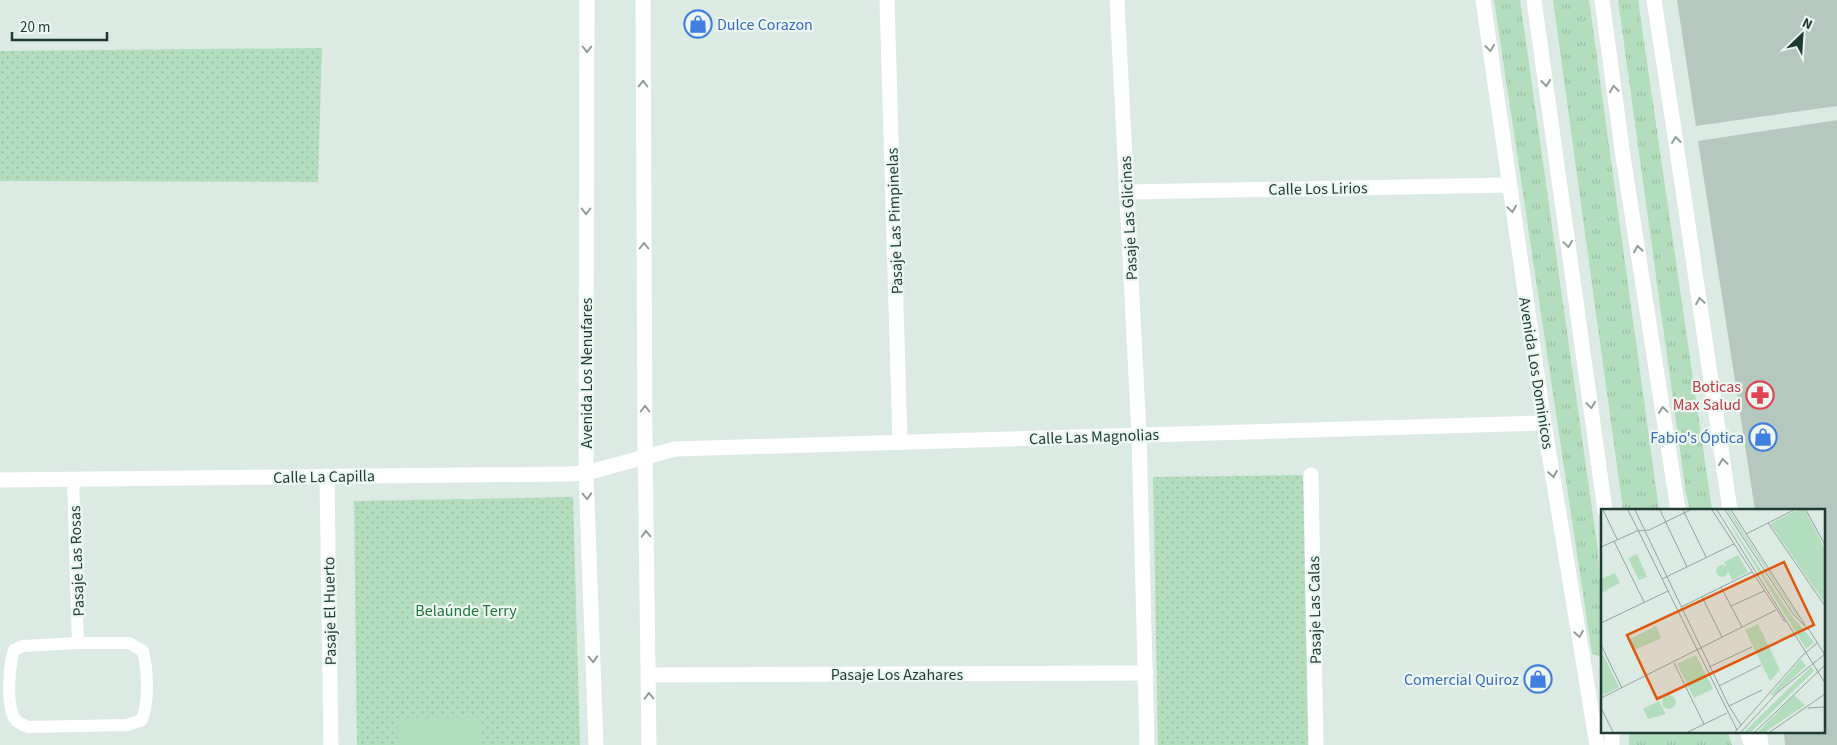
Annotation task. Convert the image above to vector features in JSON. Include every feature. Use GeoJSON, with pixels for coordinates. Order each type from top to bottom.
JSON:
{"type":"FeatureCollection","features":[{"type":"Feature","properties":{"kind":"street","name":"Avenida Los Nenufares"},"geometry":{"type":"LineString","coordinates":[[586,0],[586,473],[596,745]]}},
{"type":"Feature","properties":{"kind":"street"},"geometry":{"type":"LineString","coordinates":[[643,0],[649,745]]}},
{"type":"Feature","properties":{"kind":"street","name":"Pasaje Las Pimpinelas"},"geometry":{"type":"LineString","coordinates":[[887,0],[900,442]]}},
{"type":"Feature","properties":{"kind":"street","name":"Pasaje Las Glicinas"},"geometry":{"type":"LineString","coordinates":[[1117,0],[1140,435],[1147,745]]}},
{"type":"Feature","properties":{"kind":"street","name":"Avenida Los Dominicos"},"geometry":{"type":"LineString","coordinates":[[1483,0],[1508,185],[1544,423],[1596,745]]}},
{"type":"Feature","properties":{"kind":"street"},"geometry":{"type":"LineString","coordinates":[[1534,0],[1605,509]]}},
{"type":"Feature","properties":{"kind":"street"},"geometry":{"type":"LineString","coordinates":[[1602,0],[1623,156],[1678,509]]}},
{"type":"Feature","properties":{"kind":"street"},"geometry":{"type":"LineString","coordinates":[[1654,0],[1676,136],[1730,509]]}},
{"type":"Feature","properties":{"kind":"street","name":"Calle Los Lirios"},"geometry":{"type":"LineString","coordinates":[[1127,192],[1508,185]]}},
{"type":"Feature","properties":{"kind":"street","name":"Calle Las Magnolias"},"geometry":{"type":"LineString","coordinates":[[646,458],[675,449],[1544,423]]}},
{"type":"Feature","properties":{"kind":"street","name":"Calle La Capilla"},"geometry":{"type":"LineString","coordinates":[[0,480],[586,473],[646,458]]}},
{"type":"Feature","properties":{"kind":"street","name":"Pasaje Las Calas"},"geometry":{"type":"LineString","coordinates":[[1311,475],[1316,745]]}},
{"type":"Feature","properties":{"kind":"street","name":"Pasaje El Huerto"},"geometry":{"type":"LineString","coordinates":[[327,476],[331,745]]}},
{"type":"Feature","properties":{"kind":"street","name":"Pasaje Los Azahares"},"geometry":{"type":"LineString","coordinates":[[648,675],[1146,673]]}},
{"type":"Feature","properties":{"kind":"street"},"geometry":{"type":"LineString","coordinates":[[1612,732],[1612,745]]}},
{"type":"Feature","properties":{"kind":"street"},"geometry":{"type":"LineString","coordinates":[[1746,732],[1752,745]]}},
{"type":"Feature","properties":{"kind":"street"},"geometry":{"type":"LineString","coordinates":[[1759,732],[1761,745]]}},
{"type":"Feature","properties":{"kind":"lane","name":"Pasaje Las Rosas"},"geometry":{"type":"LineString","coordinates":[[73,479],[78,643]]}},
{"type":"Feature","properties":{"kind":"lane"},"geometry":{"type":"LineString","coordinates":[[78,643],[129,644],[143,651],[146,708],[142,720],[127,725],[28,727],[16,721],[10,710],[10,661],[14,650],[23,646],[78,643]]}},
{"type":"Feature","properties":{"kind":"green space"},"geometry":{"type":"Polygon","coordinates":[[[1494,0],[1520,0],[1598,551],[1601,606],[1600,656],[1592,654],[1494,0]]]}},
{"type":"Feature","properties":{"kind":"green space"},"geometry":{"type":"Polygon","coordinates":[[[1553,0],[1589,0],[1659,509],[1623,509],[1553,0]]]}},
{"type":"Feature","properties":{"kind":"green space"},"geometry":{"type":"Polygon","coordinates":[[[1618,0],[1638,0],[1712,509],[1690,509],[1686,494],[1618,0]]]}},
{"type":"Feature","properties":{"kind":"green space"},"geometry":{"type":"Polygon","coordinates":[[[322,48],[318,182],[0,181],[0,51],[322,48]]]}},
{"type":"Feature","properties":{"kind":"green space"},"geometry":{"type":"Polygon","coordinates":[[[1303,475],[1308,745],[1158,745],[1153,477],[1303,475]]]}},
{"type":"Feature","properties":{"kind":"green space","name":"Belaúnde Terry"},"geometry":{"type":"Polygon","coordinates":[[[573,497],[580,745],[357,745],[354,501],[573,497]]]}},
{"type":"Feature","properties":{"kind":"green space"},"geometry":{"type":"Polygon","coordinates":[[[482,717],[482,745],[398,745],[397,718],[482,717]]]}},
{"type":"Feature","properties":{"kind":"green space"},"geometry":{"type":"Polygon","coordinates":[[[1629,732],[1727,732],[1732,745],[1629,745],[1629,732]]]}},
{"type":"Feature","properties":{"kind":"building"},"geometry":{"type":"Polygon","coordinates":[[[1677,0],[1837,0],[1837,106],[1696,126],[1677,0]]]}},
{"type":"Feature","properties":{"kind":"building"},"geometry":{"type":"Polygon","coordinates":[[[1837,120],[1837,745],[1785,745],[1784,732],[1824,732],[1824,509],[1755,509],[1698,141],[1837,120]]]}},
{"type":"Feature","properties":{"kind":"place","name":"Dulce Corazon"},"geometry":{"type":"Point","coordinates":[698,24]}},
{"type":"Feature","properties":{"kind":"place","name":"Boticas Max Salud"},"geometry":{"type":"Point","coordinates":[1760,395]}},
{"type":"Feature","properties":{"kind":"place","name":"Fabio's Óptica"},"geometry":{"type":"Point","coordinates":[1763,437]}},
{"type":"Feature","properties":{"kind":"place","name":"Comercial Quiroz"},"geometry":{"type":"Point","coordinates":[1538,679]}}]}
